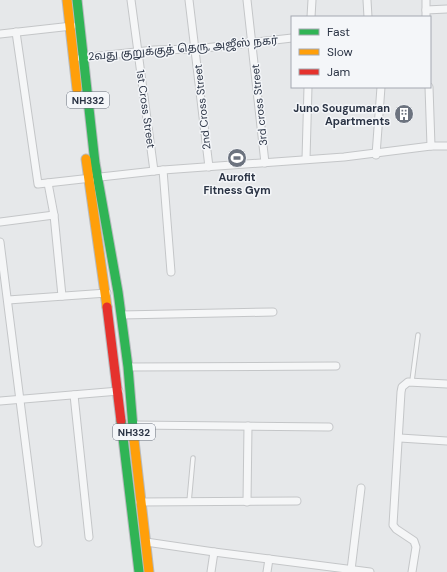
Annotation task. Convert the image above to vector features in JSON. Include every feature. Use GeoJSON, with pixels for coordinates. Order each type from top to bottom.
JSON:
{"type":"FeatureCollection","features":[{"type":"Feature","properties":{"kind":"highway","name":"NH332"},"geometry":{"type":"LineString","coordinates":[[67,0],[88,178],[105,293]]}},
{"type":"Feature","properties":{"kind":"highway","name":"NH332"},"geometry":{"type":"LineString","coordinates":[[77,0],[98,178],[118,292],[128,366],[140,502],[149,572]]}},
{"type":"Feature","properties":{"kind":"highway"},"geometry":{"type":"LineString","coordinates":[[105,293],[139,572]]}},
{"type":"Feature","properties":{"kind":"street","name":"1st Cross Street"},"geometry":{"type":"LineString","coordinates":[[131,0],[154,171]]}},
{"type":"Feature","properties":{"kind":"street","name":"2nd Cross Street"},"geometry":{"type":"LineString","coordinates":[[189,0],[209,167]]}},
{"type":"Feature","properties":{"kind":"street","name":"3rd cross Street"},"geometry":{"type":"LineString","coordinates":[[247,0],[265,163]]}},
{"type":"Feature","properties":{"kind":"street"},"geometry":{"type":"LineString","coordinates":[[311,16],[312,0]]}},
{"type":"Feature","properties":{"kind":"street"},"geometry":{"type":"LineString","coordinates":[[367,0],[368,16]]}},
{"type":"Feature","properties":{"kind":"street"},"geometry":{"type":"LineString","coordinates":[[426,0],[426,14],[447,9]]}},
{"type":"Feature","properties":{"kind":"street"},"geometry":{"type":"LineString","coordinates":[[0,34],[80,25]]}},
{"type":"Feature","properties":{"kind":"street"},"geometry":{"type":"LineString","coordinates":[[16,32],[38,184],[163,170],[376,155],[431,146],[447,146]]}},
{"type":"Feature","properties":{"kind":"street","name":"2வது குறுக்குத் தெரு, அஜீஸ் நகர்"},"geometry":{"type":"LineString","coordinates":[[74,58],[138,52],[196,49],[252,41],[291,38]]}},
{"type":"Feature","properties":{"kind":"street"},"geometry":{"type":"LineString","coordinates":[[306,159],[308,88]]}},
{"type":"Feature","properties":{"kind":"street"},"geometry":{"type":"LineString","coordinates":[[376,155],[381,88]]}},
{"type":"Feature","properties":{"kind":"street"},"geometry":{"type":"LineString","coordinates":[[429,88],[431,146]]}},
{"type":"Feature","properties":{"kind":"street"},"geometry":{"type":"LineString","coordinates":[[163,170],[171,272]]}},
{"type":"Feature","properties":{"kind":"street"},"geometry":{"type":"LineString","coordinates":[[48,183],[54,215],[62,296]]}},
{"type":"Feature","properties":{"kind":"street"},"geometry":{"type":"LineString","coordinates":[[0,222],[54,215]]}},
{"type":"Feature","properties":{"kind":"street"},"geometry":{"type":"LineString","coordinates":[[0,242],[38,544]]}},
{"type":"Feature","properties":{"kind":"street"},"geometry":{"type":"LineString","coordinates":[[8,300],[118,292]]}},
{"type":"Feature","properties":{"kind":"street"},"geometry":{"type":"LineString","coordinates":[[121,315],[273,312]]}},
{"type":"Feature","properties":{"kind":"street"},"geometry":{"type":"LineString","coordinates":[[128,366],[336,366]]}},
{"type":"Feature","properties":{"kind":"street"},"geometry":{"type":"LineString","coordinates":[[412,572],[416,546],[414,541],[396,529],[393,525],[400,438],[401,392],[404,384],[412,381],[447,384]]}},
{"type":"Feature","properties":{"kind":"street"},"geometry":{"type":"LineString","coordinates":[[0,401],[129,390]]}},
{"type":"Feature","properties":{"kind":"street"},"geometry":{"type":"LineString","coordinates":[[74,395],[89,538]]}},
{"type":"Feature","properties":{"kind":"street"},"geometry":{"type":"LineString","coordinates":[[133,425],[329,427]]}},
{"type":"Feature","properties":{"kind":"street"},"geometry":{"type":"LineString","coordinates":[[247,502],[248,426]]}},
{"type":"Feature","properties":{"kind":"street"},"geometry":{"type":"LineString","coordinates":[[400,438],[447,441]]}},
{"type":"Feature","properties":{"kind":"street"},"geometry":{"type":"LineString","coordinates":[[351,570],[361,488]]}},
{"type":"Feature","properties":{"kind":"street"},"geometry":{"type":"LineString","coordinates":[[140,502],[298,501]]}},
{"type":"Feature","properties":{"kind":"street"},"geometry":{"type":"LineString","coordinates":[[146,542],[269,559],[323,569],[370,572]]}},
{"type":"Feature","properties":{"kind":"street"},"geometry":{"type":"LineString","coordinates":[[211,572],[214,552]]}},
{"type":"Feature","properties":{"kind":"street"},"geometry":{"type":"LineString","coordinates":[[267,572],[269,559]]}},
{"type":"Feature","properties":{"kind":"lane"},"geometry":{"type":"LineString","coordinates":[[412,381],[418,334]]}},
{"type":"Feature","properties":{"kind":"lane"},"geometry":{"type":"LineString","coordinates":[[189,502],[193,458]]}},
{"type":"Feature","properties":{"kind":"traffic: fast"},"geometry":{"type":"LineString","coordinates":[[77,0],[95,163],[118,292],[128,367],[134,440]]}},
{"type":"Feature","properties":{"kind":"traffic: fast"},"geometry":{"type":"LineString","coordinates":[[121,421],[139,572]]}},
{"type":"Feature","properties":{"kind":"traffic: slow"},"geometry":{"type":"LineString","coordinates":[[67,0],[77,89]]}},
{"type":"Feature","properties":{"kind":"traffic: slow"},"geometry":{"type":"LineString","coordinates":[[86,159],[107,307]]}},
{"type":"Feature","properties":{"kind":"traffic: slow"},"geometry":{"type":"LineString","coordinates":[[134,440],[149,572]]}},
{"type":"Feature","properties":{"kind":"traffic: jam"},"geometry":{"type":"LineString","coordinates":[[107,307],[121,421]]}},
{"type":"Feature","properties":{"kind":"place","name":"Juno Sougumaran Apartments"},"geometry":{"type":"Point","coordinates":[404,114]}},
{"type":"Feature","properties":{"kind":"place","name":"Aurofit Fitness Gym"},"geometry":{"type":"Point","coordinates":[237,158]}}]}
